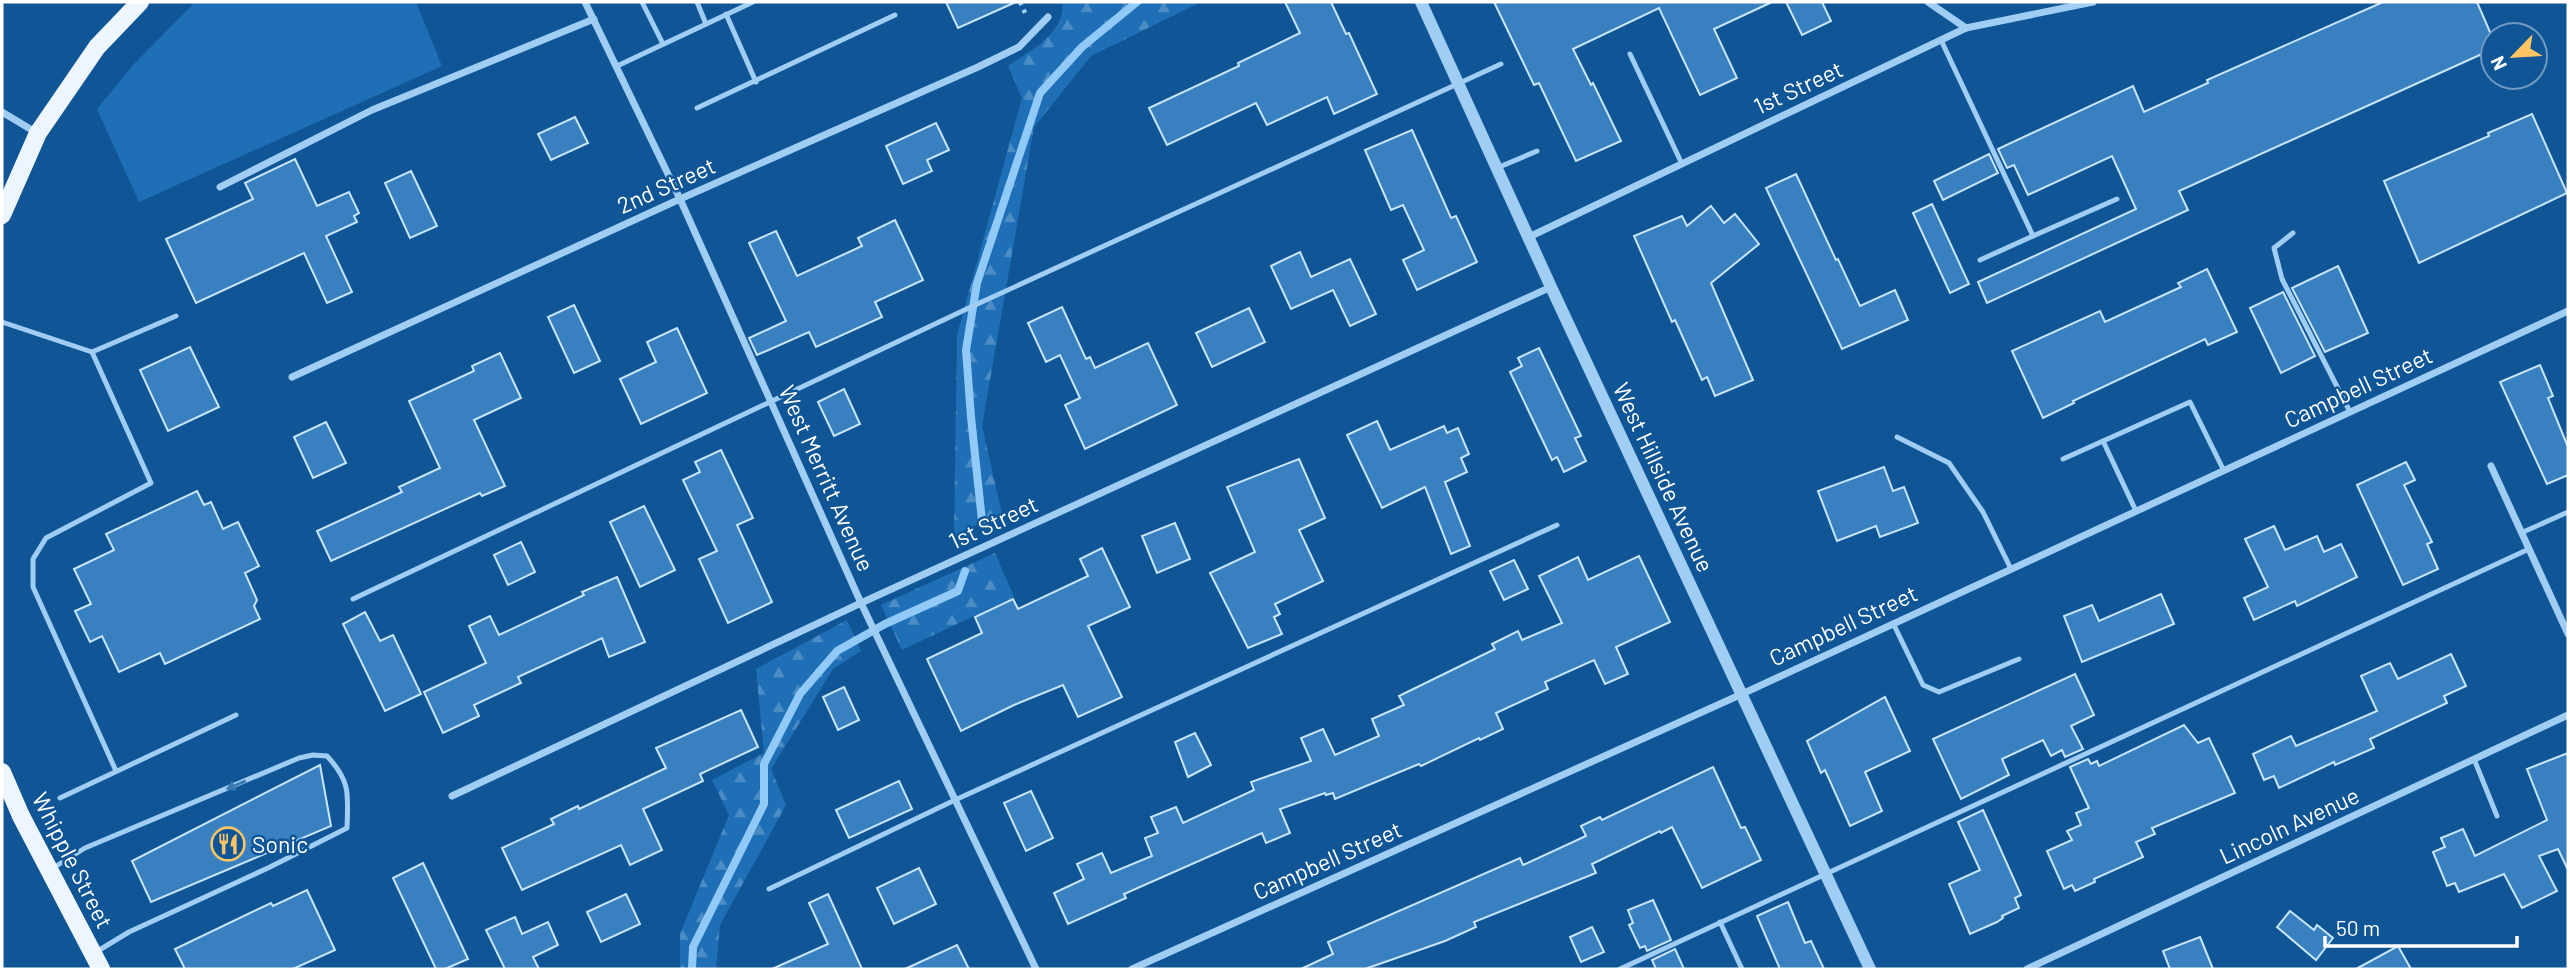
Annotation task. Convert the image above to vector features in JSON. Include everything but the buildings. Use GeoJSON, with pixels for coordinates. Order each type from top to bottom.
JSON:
{"type":"FeatureCollection","features":[{"type":"Feature","properties":{"kind":"main road"},"geometry":{"type":"LineString","coordinates":[[2,215],[38,133],[97,47],[132,7]]}},
{"type":"Feature","properties":{"kind":"main road","name":"Whipple Street"},"geometry":{"type":"LineString","coordinates":[[2,772],[97,961]]}},
{"type":"Feature","properties":{"kind":"street","name":"West Merritt Avenue"},"geometry":{"type":"LineString","coordinates":[[585,2],[680,199],[861,603],[1036,969]]}},
{"type":"Feature","properties":{"kind":"street","name":"West Hillside Avenue"},"geometry":{"type":"LineString","coordinates":[[1421,2],[1870,969]]}},
{"type":"Feature","properties":{"kind":"street"},"geometry":{"type":"LineString","coordinates":[[1928,2],[1966,28]]}},
{"type":"Feature","properties":{"kind":"street","name":"1st Street"},"geometry":{"type":"LineString","coordinates":[[1529,237],[1966,28],[2093,2]]}},
{"type":"Feature","properties":{"kind":"street","name":"2nd Street"},"geometry":{"type":"LineString","coordinates":[[292,377],[1019,47],[1048,17]]}},
{"type":"Feature","properties":{"kind":"street"},"geometry":{"type":"LineString","coordinates":[[220,187],[372,110],[594,19]]}},
{"type":"Feature","properties":{"kind":"street"},"geometry":{"type":"LineString","coordinates":[[2,112],[38,133]]}},
{"type":"Feature","properties":{"kind":"street","name":"1st Street"},"geometry":{"type":"LineString","coordinates":[[452,796],[861,603],[1552,288]]}},
{"type":"Feature","properties":{"kind":"street","name":"Campbell Street"},"geometry":{"type":"LineString","coordinates":[[1132,969],[1742,694],[2568,312]]}},
{"type":"Feature","properties":{"kind":"street"},"geometry":{"type":"LineString","coordinates":[[2491,466],[2568,634]]}},
{"type":"Feature","properties":{"kind":"street","name":"Lincoln Avenue"},"geometry":{"type":"LineString","coordinates":[[2027,969],[2568,715]]}},
{"type":"Feature","properties":{"kind":"lane"},"geometry":{"type":"LineString","coordinates":[[642,2],[663,44]]}},
{"type":"Feature","properties":{"kind":"lane"},"geometry":{"type":"LineString","coordinates":[[697,2],[706,24]]}},
{"type":"Feature","properties":{"kind":"lane"},"geometry":{"type":"LineString","coordinates":[[617,66],[753,2]]}},
{"type":"Feature","properties":{"kind":"lane"},"geometry":{"type":"LineString","coordinates":[[726,14],[756,82]]}},
{"type":"Feature","properties":{"kind":"lane"},"geometry":{"type":"LineString","coordinates":[[697,108],[895,15]]}},
{"type":"Feature","properties":{"kind":"lane"},"geometry":{"type":"LineString","coordinates":[[1941,40],[2033,236]]}},
{"type":"Feature","properties":{"kind":"lane"},"geometry":{"type":"LineString","coordinates":[[1630,54],[1682,164]]}},
{"type":"Feature","properties":{"kind":"lane"},"geometry":{"type":"LineString","coordinates":[[353,599],[771,401],[1501,64]]}},
{"type":"Feature","properties":{"kind":"lane"},"geometry":{"type":"LineString","coordinates":[[1497,168],[1537,151]]}},
{"type":"Feature","properties":{"kind":"lane"},"geometry":{"type":"LineString","coordinates":[[1980,260],[2117,200]]}},
{"type":"Feature","properties":{"kind":"lane"},"geometry":{"type":"LineString","coordinates":[[2293,233],[2274,248],[2281,279],[2350,412]]}},
{"type":"Feature","properties":{"kind":"lane"},"geometry":{"type":"LineString","coordinates":[[2,322],[92,352],[176,316]]}},
{"type":"Feature","properties":{"kind":"lane"},"geometry":{"type":"LineString","coordinates":[[92,352],[151,483],[46,538],[33,559],[33,587],[116,771]]}},
{"type":"Feature","properties":{"kind":"lane"},"geometry":{"type":"LineString","coordinates":[[2063,459],[2190,402],[2224,471]]}},
{"type":"Feature","properties":{"kind":"lane"},"geometry":{"type":"LineString","coordinates":[[1897,437],[1949,463],[1983,512],[2011,569]]}},
{"type":"Feature","properties":{"kind":"lane"},"geometry":{"type":"LineString","coordinates":[[2103,441],[2136,511]]}},
{"type":"Feature","properties":{"kind":"lane"},"geometry":{"type":"LineString","coordinates":[[2522,533],[2568,512]]}},
{"type":"Feature","properties":{"kind":"lane"},"geometry":{"type":"LineString","coordinates":[[769,889],[955,800],[1557,525]]}},
{"type":"Feature","properties":{"kind":"lane"},"geometry":{"type":"LineString","coordinates":[[1620,969],[2529,549]]}},
{"type":"Feature","properties":{"kind":"lane"},"geometry":{"type":"LineString","coordinates":[[1893,623],[1923,685],[1939,692],[2019,659]]}},
{"type":"Feature","properties":{"kind":"lane"},"geometry":{"type":"LineString","coordinates":[[60,797],[236,715]]}},
{"type":"Feature","properties":{"kind":"lane"},"geometry":{"type":"LineString","coordinates":[[49,870],[85,848],[299,758],[327,756],[341,771],[348,788],[347,828],[129,932],[97,961]]}},
{"type":"Feature","properties":{"kind":"lane"},"geometry":{"type":"LineString","coordinates":[[2474,759],[2497,816]]}},
{"type":"Feature","properties":{"kind":"lane"},"geometry":{"type":"LineString","coordinates":[[1720,922],[1742,969]]}},
{"type":"Feature","properties":{"kind":"path"},"geometry":{"type":"LineString","coordinates":[[1020,2],[1027,17]]}},
{"type":"Feature","properties":{"kind":"green space"},"geometry":{"type":"Polygon","coordinates":[[[195,2],[416,2],[442,66],[139,202],[97,109],[134,64],[195,2]]]}},
{"type":"Feature","properties":{"kind":"green space"},"geometry":{"type":"Polygon","coordinates":[[[1062,2],[1201,2],[1091,56],[1034,127],[982,426],[1002,514],[954,535],[957,335],[1022,98],[1008,66],[1036,48],[1053,32],[1062,13],[1062,2]]]}},
{"type":"Feature","properties":{"kind":"green space"},"geometry":{"type":"Polygon","coordinates":[[[995,553],[1014,597],[902,650],[881,605],[995,553]]]}},
{"type":"Feature","properties":{"kind":"green space"},"geometry":{"type":"Polygon","coordinates":[[[847,620],[861,651],[833,669],[771,769],[786,805],[720,925],[716,969],[680,969],[680,934],[729,815],[712,780],[764,753],[756,669],[847,620]]]}},
{"type":"Feature","properties":{"kind":"waterway"},"geometry":{"type":"LineString","coordinates":[[982,521],[966,350],[977,283],[1040,93],[1082,47],[1137,2]]}},
{"type":"Feature","properties":{"kind":"waterway"},"geometry":{"type":"LineString","coordinates":[[692,969],[693,947],[764,804],[764,764],[800,694],[837,651],[885,624],[958,591],[965,571]]}},
{"type":"Feature","properties":{"kind":"place","name":"Sonic"},"geometry":{"type":"Point","coordinates":[228,844]}}]}
